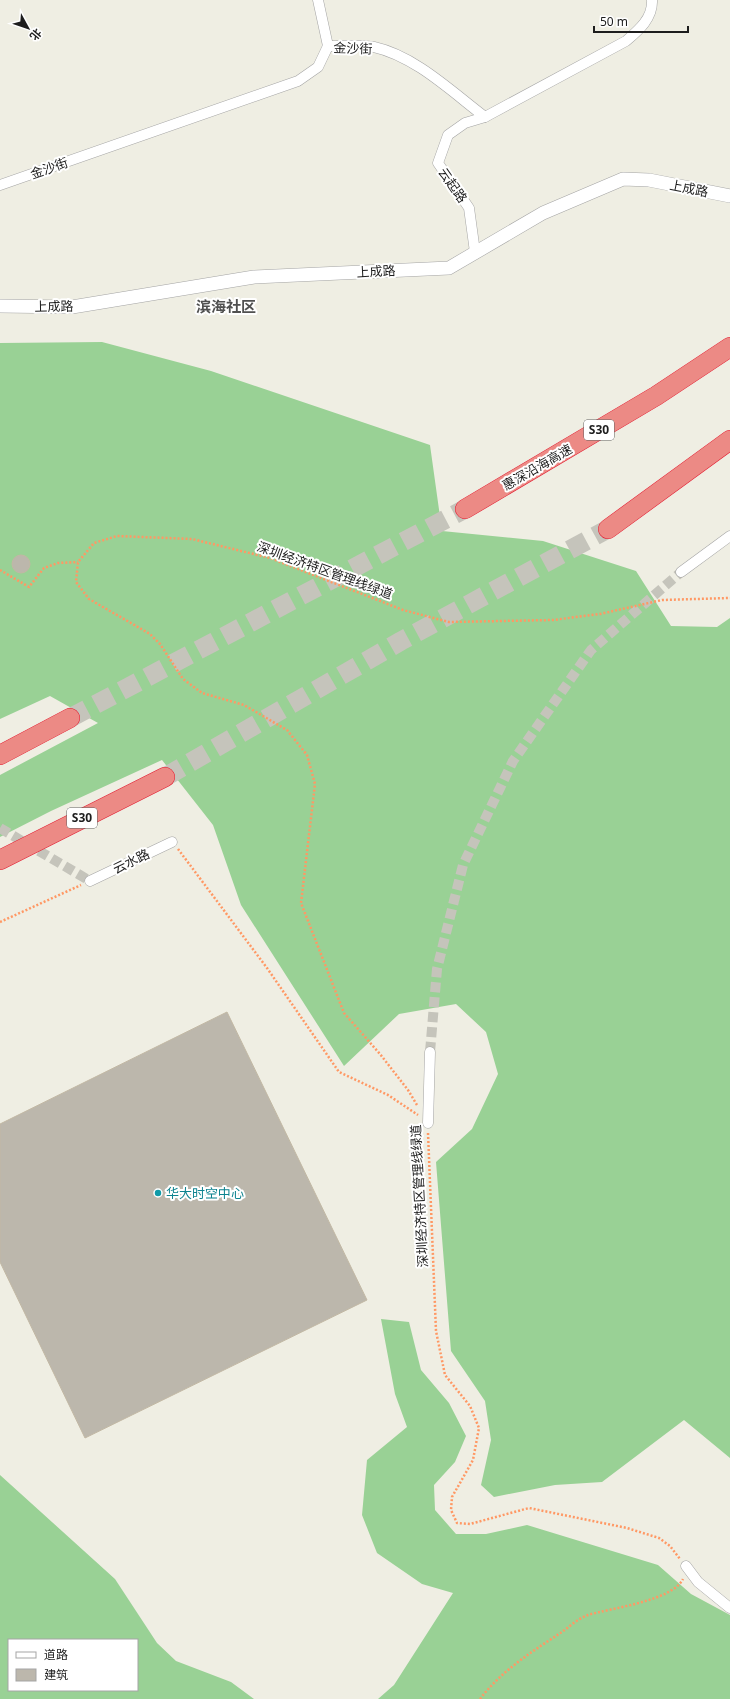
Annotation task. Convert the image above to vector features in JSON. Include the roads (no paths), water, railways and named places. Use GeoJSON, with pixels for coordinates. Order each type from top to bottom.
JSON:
{"type":"FeatureCollection","features":[{"type":"Feature","properties":{"kind":"highway","name":"惠深沿海高速"},"geometry":{"type":"LineString","coordinates":[[465,509],[656,396],[730,347]]}},
{"type":"Feature","properties":{"kind":"highway"},"geometry":{"type":"LineString","coordinates":[[608,529],[730,440]]}},
{"type":"Feature","properties":{"kind":"highway"},"geometry":{"type":"LineString","coordinates":[[0,755],[70,718]]}},
{"type":"Feature","properties":{"kind":"highway","name":"S30"},"geometry":{"type":"LineString","coordinates":[[0,860],[165,777]]}},
{"type":"Feature","properties":{"kind":"street"},"geometry":{"type":"LineString","coordinates":[[318,0],[328,46]]}},
{"type":"Feature","properties":{"kind":"street"},"geometry":{"type":"LineString","coordinates":[[484,117],[626,41],[641,28],[648,17],[652,0]]}},
{"type":"Feature","properties":{"kind":"street","name":"金沙街"},"geometry":{"type":"LineString","coordinates":[[0,185],[298,81],[318,67],[328,46],[373,47],[398,56],[429,74],[484,117]]}},
{"type":"Feature","properties":{"kind":"street","name":"云起路"},"geometry":{"type":"LineString","coordinates":[[476,252],[469,208],[438,163],[448,135],[465,123],[484,117]]}},
{"type":"Feature","properties":{"kind":"street","name":"上成路"},"geometry":{"type":"LineString","coordinates":[[0,306],[72,307],[254,277],[449,268],[543,213],[623,179],[649,180],[730,196]]}},
{"type":"Feature","properties":{"kind":"street"},"geometry":{"type":"LineString","coordinates":[[681,572],[728,539]]}},
{"type":"Feature","properties":{"kind":"street","name":"云水路"},"geometry":{"type":"LineString","coordinates":[[90,881],[172,842]]}},
{"type":"Feature","properties":{"kind":"street"},"geometry":{"type":"LineString","coordinates":[[428,1123],[430,1052]]}},
{"type":"Feature","properties":{"kind":"street"},"geometry":{"type":"LineString","coordinates":[[686,1566],[698,1582],[730,1608]]}},
{"type":"Feature","properties":{"kind":"tunnel"},"geometry":{"type":"LineString","coordinates":[[70,718],[465,509]]}},
{"type":"Feature","properties":{"kind":"tunnel"},"geometry":{"type":"LineString","coordinates":[[165,777],[401,641],[608,529]]}},
{"type":"Feature","properties":{"kind":"tunnel"},"geometry":{"type":"LineString","coordinates":[[430,1052],[437,969],[463,865],[513,761],[591,650],[681,572]]}},
{"type":"Feature","properties":{"kind":"tunnel"},"geometry":{"type":"LineString","coordinates":[[0,828],[90,881]]}},
{"type":"Feature","properties":{"kind":"place","name":"华大时空中心"},"geometry":{"type":"Point","coordinates":[158,1193]}},
{"type":"Feature","properties":{"kind":"district","name":"滨海社区"},"geometry":{"type":"Point","coordinates":[226,307]}}]}
